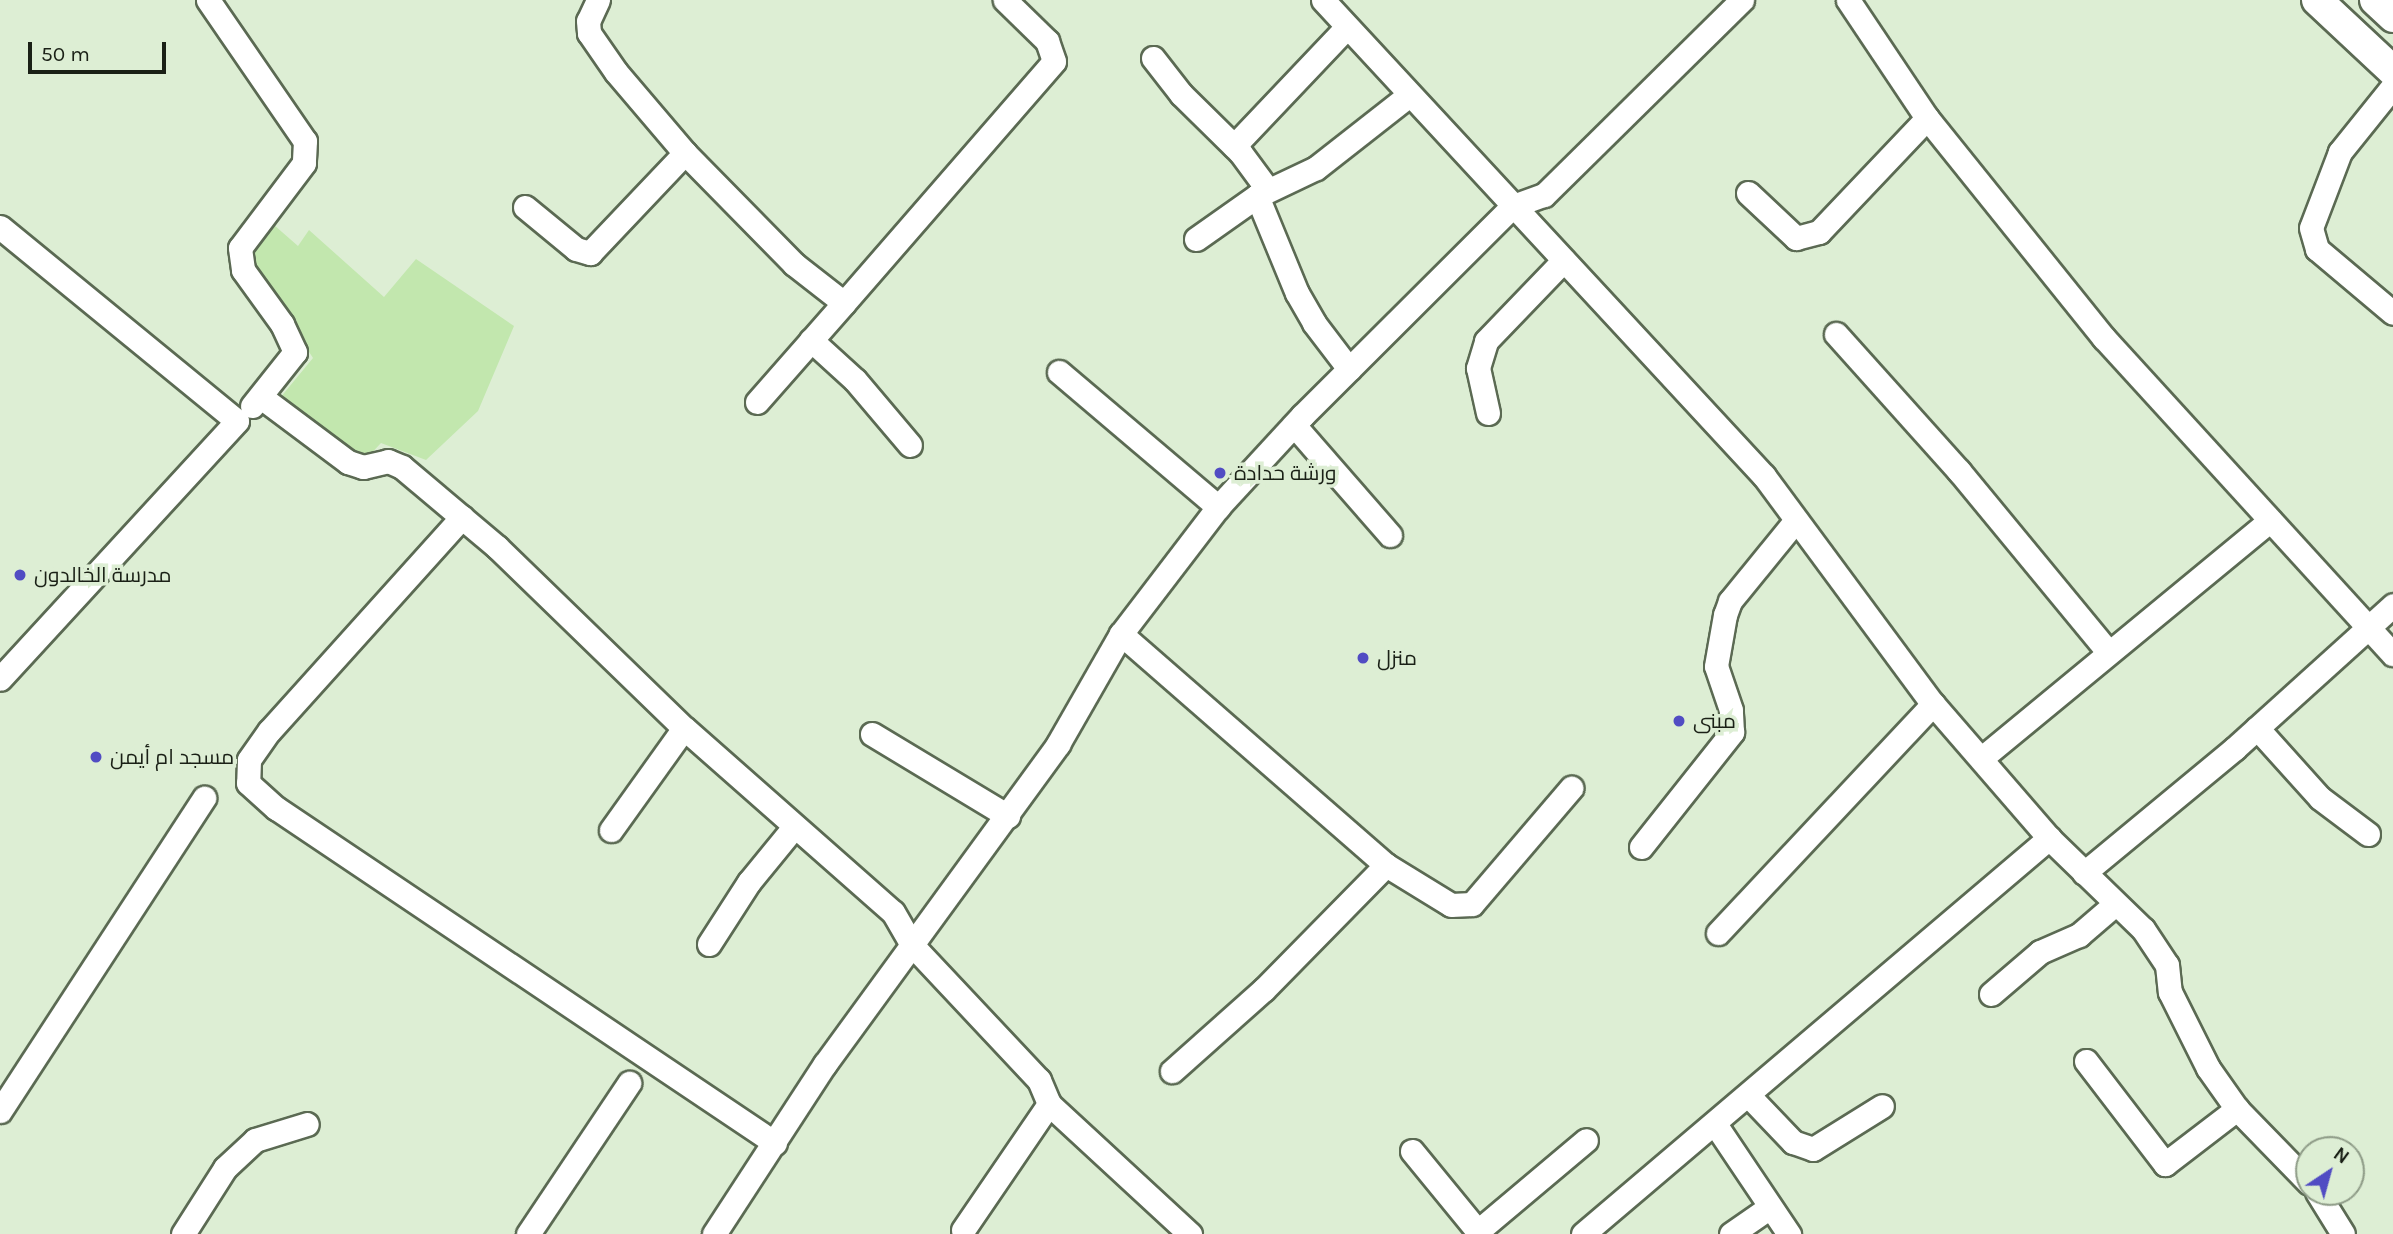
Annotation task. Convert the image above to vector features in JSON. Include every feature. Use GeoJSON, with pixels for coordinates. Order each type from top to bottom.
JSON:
{"type":"FeatureCollection","features":[{"type":"Feature","properties":{"kind":"main road"},"geometry":{"type":"LineString","coordinates":[[2317,0],[2393,71]]}},
{"type":"Feature","properties":{"kind":"main road"},"geometry":{"type":"LineString","coordinates":[[2375,0],[2393,17]]}},
{"type":"Feature","properties":{"kind":"street"},"geometry":{"type":"LineString","coordinates":[[0,679],[261,397],[295,352],[282,324],[243,270],[240,248],[304,163],[305,141],[208,0]]}},
{"type":"Feature","properties":{"kind":"street"},"geometry":{"type":"LineString","coordinates":[[598,0],[588,21],[594,45],[685,153],[794,264],[844,303]]}},
{"type":"Feature","properties":{"kind":"street"},"geometry":{"type":"LineString","coordinates":[[757,402],[1054,61],[1047,41],[1005,0]]}},
{"type":"Feature","properties":{"kind":"street"},"geometry":{"type":"LineString","coordinates":[[1323,0],[1764,477],[1933,704],[1983,757],[2049,838],[2114,905],[2143,929],[2167,965],[2170,992],[2190,1033],[2237,1109],[2295,1169]]}},
{"type":"Feature","properties":{"kind":"street"},"geometry":{"type":"LineString","coordinates":[[714,1234],[825,1064],[1058,744],[1121,634],[1218,507],[1294,425],[1513,206],[1528,204],[1553,186],[1742,0]]}},
{"type":"Feature","properties":{"kind":"street"},"geometry":{"type":"LineString","coordinates":[[1848,0],[1927,118],[2104,338],[2393,654]]}},
{"type":"Feature","properties":{"kind":"street"},"geometry":{"type":"LineString","coordinates":[[1234,146],[1347,27]]}},
{"type":"Feature","properties":{"kind":"street"},"geometry":{"type":"LineString","coordinates":[[1153,58],[1181,94],[1234,146],[1263,193],[1303,303],[1349,369]]}},
{"type":"Feature","properties":{"kind":"street"},"geometry":{"type":"LineString","coordinates":[[2393,86],[2340,152],[2311,228],[2317,249],[2393,313]]}},
{"type":"Feature","properties":{"kind":"street"},"geometry":{"type":"LineString","coordinates":[[1196,239],[1263,193],[1316,168],[1409,95]]}},
{"type":"Feature","properties":{"kind":"street"},"geometry":{"type":"LineString","coordinates":[[1748,193],[1796,237],[1819,232],[1927,118]]}},
{"type":"Feature","properties":{"kind":"street"},"geometry":{"type":"LineString","coordinates":[[525,207],[576,249],[590,253],[685,153]]}},
{"type":"Feature","properties":{"kind":"street"},"geometry":{"type":"LineString","coordinates":[[0,227],[237,421]]}},
{"type":"Feature","properties":{"kind":"street"},"geometry":{"type":"LineString","coordinates":[[1488,413],[1478,368],[1486,341],[1564,260]]}},
{"type":"Feature","properties":{"kind":"street"},"geometry":{"type":"LineString","coordinates":[[1836,334],[1959,471],[2108,652]]}},
{"type":"Feature","properties":{"kind":"street"},"geometry":{"type":"LineString","coordinates":[[811,340],[855,380],[910,445]]}},
{"type":"Feature","properties":{"kind":"street"},"geometry":{"type":"LineString","coordinates":[[1059,372],[1218,507]]}},
{"type":"Feature","properties":{"kind":"street"},"geometry":{"type":"LineString","coordinates":[[261,397],[348,462],[363,467],[388,461],[402,467],[462,517],[684,728],[893,912],[913,946],[1039,1080],[1049,1104],[1190,1234]]}},
{"type":"Feature","properties":{"kind":"street"},"geometry":{"type":"LineString","coordinates":[[1294,425],[1390,535]]}},
{"type":"Feature","properties":{"kind":"street"},"geometry":{"type":"LineString","coordinates":[[462,517],[262,741],[249,760],[248,783],[276,808],[775,1143]]}},
{"type":"Feature","properties":{"kind":"street"},"geometry":{"type":"LineString","coordinates":[[1641,847],[1732,732],[1731,710],[1716,666],[1725,615],[1730,601],[1796,520]]}},
{"type":"Feature","properties":{"kind":"street"},"geometry":{"type":"LineString","coordinates":[[1983,757],[2270,520]]}},
{"type":"Feature","properties":{"kind":"street"},"geometry":{"type":"LineString","coordinates":[[2084,873],[2257,728],[2393,605]]}},
{"type":"Feature","properties":{"kind":"street"},"geometry":{"type":"LineString","coordinates":[[1121,634],[1386,865],[1451,905],[1472,904],[1571,788]]}},
{"type":"Feature","properties":{"kind":"street"},"geometry":{"type":"LineString","coordinates":[[1718,933],[1933,704]]}},
{"type":"Feature","properties":{"kind":"street"},"geometry":{"type":"LineString","coordinates":[[611,830],[684,728]]}},
{"type":"Feature","properties":{"kind":"street"},"geometry":{"type":"LineString","coordinates":[[2257,728],[2320,798],[2368,834]]}},
{"type":"Feature","properties":{"kind":"street"},"geometry":{"type":"LineString","coordinates":[[872,734],[1008,816]]}},
{"type":"Feature","properties":{"kind":"street"},"geometry":{"type":"LineString","coordinates":[[0,1111],[204,799]]}},
{"type":"Feature","properties":{"kind":"street"},"geometry":{"type":"LineString","coordinates":[[709,944],[749,882],[794,827]]}},
{"type":"Feature","properties":{"kind":"street"},"geometry":{"type":"LineString","coordinates":[[1583,1234],[1749,1096],[2049,838]]}},
{"type":"Feature","properties":{"kind":"street"},"geometry":{"type":"LineString","coordinates":[[1172,1072],[1263,990],[1386,865]]}},
{"type":"Feature","properties":{"kind":"street"},"geometry":{"type":"LineString","coordinates":[[1990,994],[2040,952],[2079,935],[2114,905]]}},
{"type":"Feature","properties":{"kind":"street"},"geometry":{"type":"LineString","coordinates":[[2086,1061],[2165,1164],[2237,1109]]}},
{"type":"Feature","properties":{"kind":"street"},"geometry":{"type":"LineString","coordinates":[[528,1234],[629,1083]]}},
{"type":"Feature","properties":{"kind":"street"},"geometry":{"type":"LineString","coordinates":[[1749,1096],[1793,1142],[1812,1149],[1882,1106]]}},
{"type":"Feature","properties":{"kind":"street"},"geometry":{"type":"LineString","coordinates":[[963,1230],[1049,1104]]}},
{"type":"Feature","properties":{"kind":"street"},"geometry":{"type":"LineString","coordinates":[[183,1234],[225,1168],[255,1140],[307,1124]]}},
{"type":"Feature","properties":{"kind":"street"},"geometry":{"type":"LineString","coordinates":[[1716,1124],[1789,1234]]}},
{"type":"Feature","properties":{"kind":"street"},"geometry":{"type":"LineString","coordinates":[[1412,1151],[1479,1233],[1586,1140]]}},
{"type":"Feature","properties":{"kind":"street"},"geometry":{"type":"LineString","coordinates":[[2326,1206],[2343,1234]]}},
{"type":"Feature","properties":{"kind":"street"},"geometry":{"type":"LineString","coordinates":[[1731,1234],[1770,1208]]}},
{"type":"Feature","properties":{"kind":"green space"},"geometry":{"type":"Polygon","coordinates":[[[274,225],[298,246],[309,230],[384,297],[416,259],[514,326],[478,411],[426,460],[381,443],[365,460],[280,398],[313,358],[245,254],[274,225]]]}},
{"type":"Feature","properties":{"kind":"place","name":"ورشة حدادة"},"geometry":{"type":"Point","coordinates":[1220,473]}},
{"type":"Feature","properties":{"kind":"place","name":"مدرسة الخالدون"},"geometry":{"type":"Point","coordinates":[20,575]}},
{"type":"Feature","properties":{"kind":"place","name":"منزل"},"geometry":{"type":"Point","coordinates":[1363,658]}},
{"type":"Feature","properties":{"kind":"place","name":"مبنى"},"geometry":{"type":"Point","coordinates":[1679,721]}},
{"type":"Feature","properties":{"kind":"place","name":"مسجد ام أيمن"},"geometry":{"type":"Point","coordinates":[96,757]}}]}
